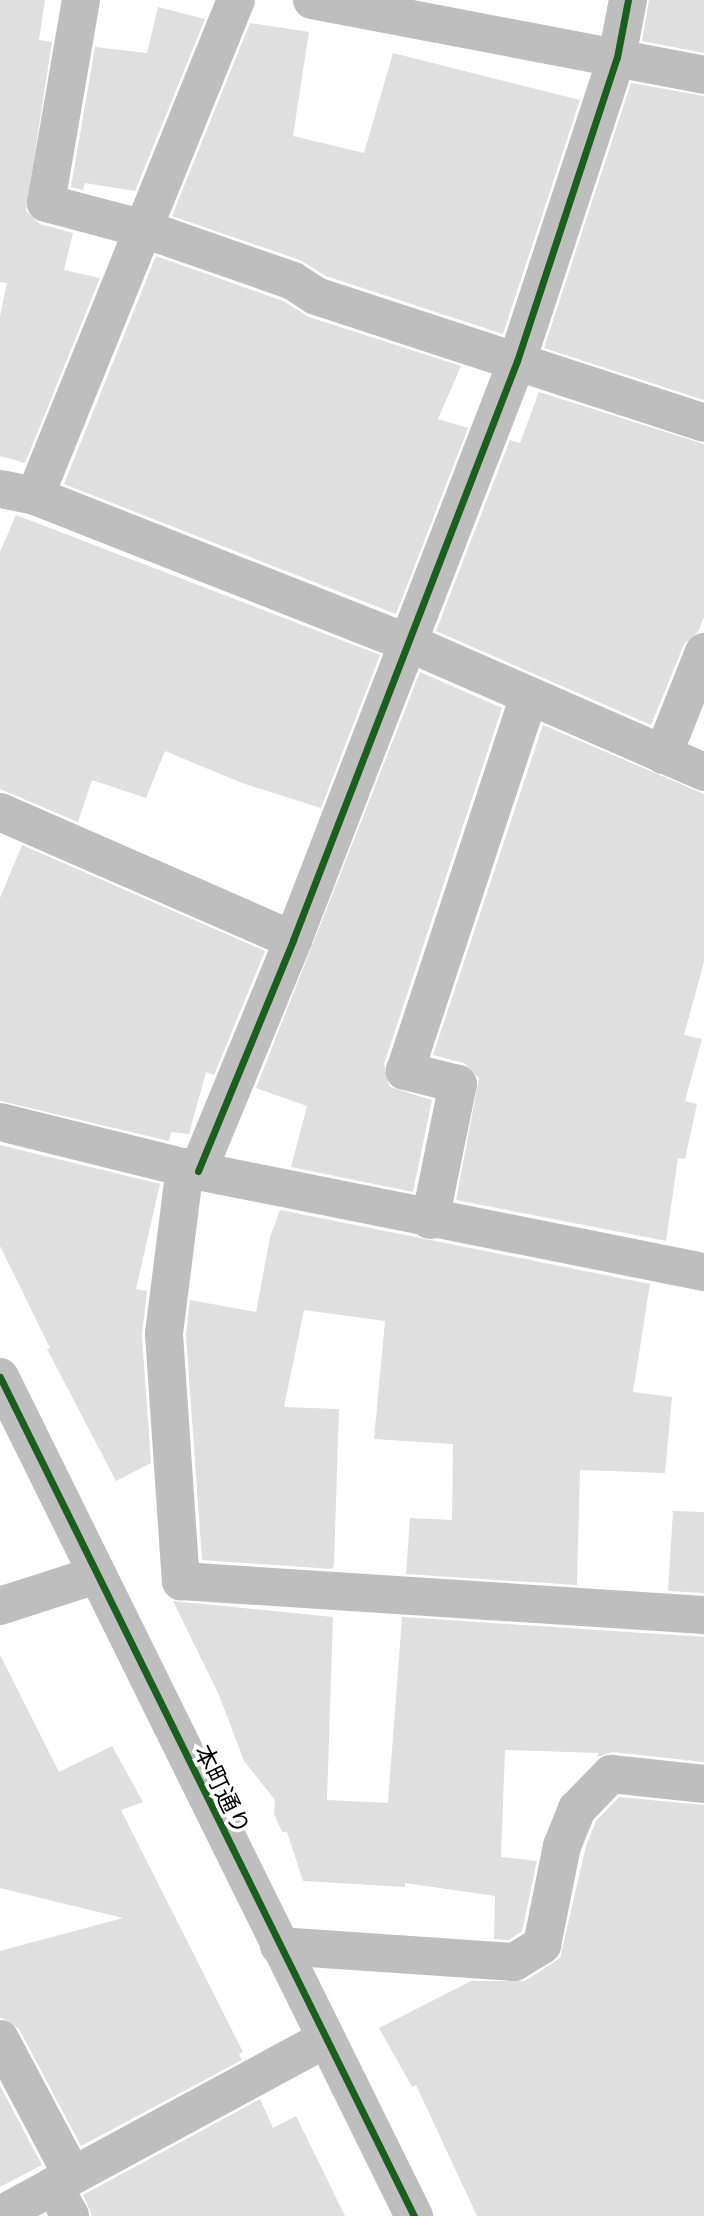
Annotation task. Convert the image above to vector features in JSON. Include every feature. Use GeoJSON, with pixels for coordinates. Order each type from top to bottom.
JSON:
{"type":"FeatureCollection","features":[{"type":"Feature","properties":{"kind":"street"},"geometry":{"type":"LineString","coordinates":[[81,0],[46,203],[144,229],[293,281],[316,296],[704,423]]}},
{"type":"Feature","properties":{"kind":"street"},"geometry":{"type":"LineString","coordinates":[[236,0],[144,229],[11,497],[409,643],[704,772]]}},
{"type":"Feature","properties":{"kind":"street"},"geometry":{"type":"LineString","coordinates":[[312,0],[704,75]]}},
{"type":"Feature","properties":{"kind":"street"},"geometry":{"type":"LineString","coordinates":[[628,0],[617,57],[517,361],[293,940],[191,1169],[164,1334],[181,1581],[704,1615]]}},
{"type":"Feature","properties":{"kind":"street"},"geometry":{"type":"LineString","coordinates":[[663,755],[704,652]]}},
{"type":"Feature","properties":{"kind":"street"},"geometry":{"type":"LineString","coordinates":[[430,1220],[458,1084],[405,1071],[529,696]]}},
{"type":"Feature","properties":{"kind":"street"},"geometry":{"type":"LineString","coordinates":[[0,812],[293,940]]}},
{"type":"Feature","properties":{"kind":"street"},"geometry":{"type":"LineString","coordinates":[[0,1122],[191,1169],[430,1220],[704,1272]]}},
{"type":"Feature","properties":{"kind":"street","name":"本町通り"},"geometry":{"type":"LineString","coordinates":[[0,1377],[324,2040],[414,2216]]}},
{"type":"Feature","properties":{"kind":"street"},"geometry":{"type":"LineString","coordinates":[[0,1606],[96,1575]]}},
{"type":"Feature","properties":{"kind":"street"},"geometry":{"type":"LineString","coordinates":[[279,1946],[514,1962],[542,1945],[562,1846],[577,1809],[611,1774],[704,1784]]}},
{"type":"Feature","properties":{"kind":"street"},"geometry":{"type":"LineString","coordinates":[[0,2039],[65,2192]]}},
{"type":"Feature","properties":{"kind":"street"},"geometry":{"type":"LineString","coordinates":[[0,2215],[65,2192],[324,2040]]}},
{"type":"Feature","properties":{"kind":"building"},"geometry":{"type":"Polygon","coordinates":[[[0,0],[45,0],[39,40],[52,42],[26,211],[40,224],[73,233],[64,270],[100,278],[25,463],[0,456],[0,316],[7,283],[0,282],[0,0]]]}},
{"type":"Feature","properties":{"kind":"building"},"geometry":{"type":"Polygon","coordinates":[[[649,0],[704,0],[704,53],[642,41],[649,0]]]}},
{"type":"Feature","properties":{"kind":"building"},"geometry":{"type":"Polygon","coordinates":[[[158,7],[205,19],[135,191],[85,183],[83,190],[71,187],[95,47],[147,53],[158,7]]]}},
{"type":"Feature","properties":{"kind":"building"},"geometry":{"type":"Polygon","coordinates":[[[250,23],[309,32],[293,136],[364,153],[393,53],[580,100],[503,334],[326,276],[300,260],[172,216],[250,23]]]}},
{"type":"Feature","properties":{"kind":"building"},"geometry":{"type":"Polygon","coordinates":[[[631,83],[704,96],[704,400],[544,348],[631,83]]]}},
{"type":"Feature","properties":{"kind":"building"},"geometry":{"type":"Polygon","coordinates":[[[156,256],[283,301],[309,317],[461,366],[438,419],[468,428],[396,614],[64,484],[156,256]]]}},
{"type":"Feature","properties":{"kind":"building"},"geometry":{"type":"Polygon","coordinates":[[[539,392],[704,444],[704,617],[698,632],[684,644],[651,725],[436,631],[510,440],[520,443],[539,392]]]}},
{"type":"Feature","properties":{"kind":"building"},"geometry":{"type":"Polygon","coordinates":[[[16,515],[380,655],[321,808],[242,783],[165,751],[146,798],[92,780],[78,822],[0,789],[0,552],[16,515]]]}},
{"type":"Feature","properties":{"kind":"building"},"geometry":{"type":"Polygon","coordinates":[[[420,672],[502,708],[384,1064],[390,1087],[432,1100],[413,1192],[291,1167],[307,1106],[256,1088],[420,672]]]}},
{"type":"Feature","properties":{"kind":"building"},"geometry":{"type":"Polygon","coordinates":[[[543,725],[704,794],[704,962],[684,1035],[702,1039],[685,1101],[697,1104],[685,1159],[678,1158],[666,1241],[456,1200],[479,1078],[464,1063],[433,1055],[543,725]]]}},
{"type":"Feature","properties":{"kind":"building"},"geometry":{"type":"Polygon","coordinates":[[[22,845],[265,951],[214,1075],[206,1072],[189,1134],[171,1132],[169,1141],[0,1101],[0,898],[22,845]]]}},
{"type":"Feature","properties":{"kind":"building"},"geometry":{"type":"Polygon","coordinates":[[[0,1145],[160,1184],[136,1289],[147,1291],[142,1335],[151,1463],[116,1481],[47,1349],[50,1348],[0,1246],[0,1145]]]}},
{"type":"Feature","properties":{"kind":"building"},"geometry":{"type":"Polygon","coordinates":[[[280,1210],[650,1284],[633,1392],[672,1397],[665,1473],[580,1470],[577,1585],[406,1574],[410,1518],[452,1520],[453,1444],[374,1439],[385,1321],[304,1310],[284,1407],[339,1409],[334,1565],[332,1569],[202,1560],[186,1335],[190,1300],[256,1312],[270,1237],[280,1210]]]}},
{"type":"Feature","properties":{"kind":"building"},"geometry":{"type":"Polygon","coordinates":[[[673,1511],[704,1512],[704,1593],[668,1591],[673,1511]]]}},
{"type":"Feature","properties":{"kind":"building"},"geometry":{"type":"Polygon","coordinates":[[[173,1601],[333,1617],[327,1800],[388,1803],[402,1617],[704,1637],[704,1762],[613,1752],[597,1757],[598,1753],[505,1750],[501,1857],[537,1861],[522,1931],[509,1940],[494,1939],[495,1896],[405,1883],[405,1887],[303,1881],[287,1832],[282,1832],[274,1814],[275,1800],[244,1761],[219,1695],[173,1601]]]}},
{"type":"Feature","properties":{"kind":"building"},"geometry":{"type":"Polygon","coordinates":[[[0,1655],[59,1772],[112,1746],[143,1802],[121,1810],[243,2052],[239,2054],[242,2060],[81,2146],[19,2029],[0,2017],[0,1951],[123,1918],[0,1888],[0,1655]]]}},
{"type":"Feature","properties":{"kind":"building"},"geometry":{"type":"Polygon","coordinates":[[[619,1797],[704,1805],[704,2216],[477,2216],[416,2085],[412,2087],[379,2028],[471,1981],[525,1981],[560,1958],[586,1846],[596,1821],[619,1797]]]}},
{"type":"Feature","properties":{"kind":"building"},"geometry":{"type":"Polygon","coordinates":[[[0,2086],[42,2165],[0,2187],[0,2086]]]}},
{"type":"Feature","properties":{"kind":"building"},"geometry":{"type":"Polygon","coordinates":[[[260,2099],[273,2128],[296,2116],[345,2216],[92,2216],[83,2195],[260,2099]]]}},
{"type":"Feature","properties":{"kind":"cycle path"},"geometry":{"type":"LineString","coordinates":[[198,1171],[293,940],[517,361],[617,57],[628,0]]}},
{"type":"Feature","properties":{"kind":"cycle path"},"geometry":{"type":"LineString","coordinates":[[0,1377],[414,2216]]}}]}
